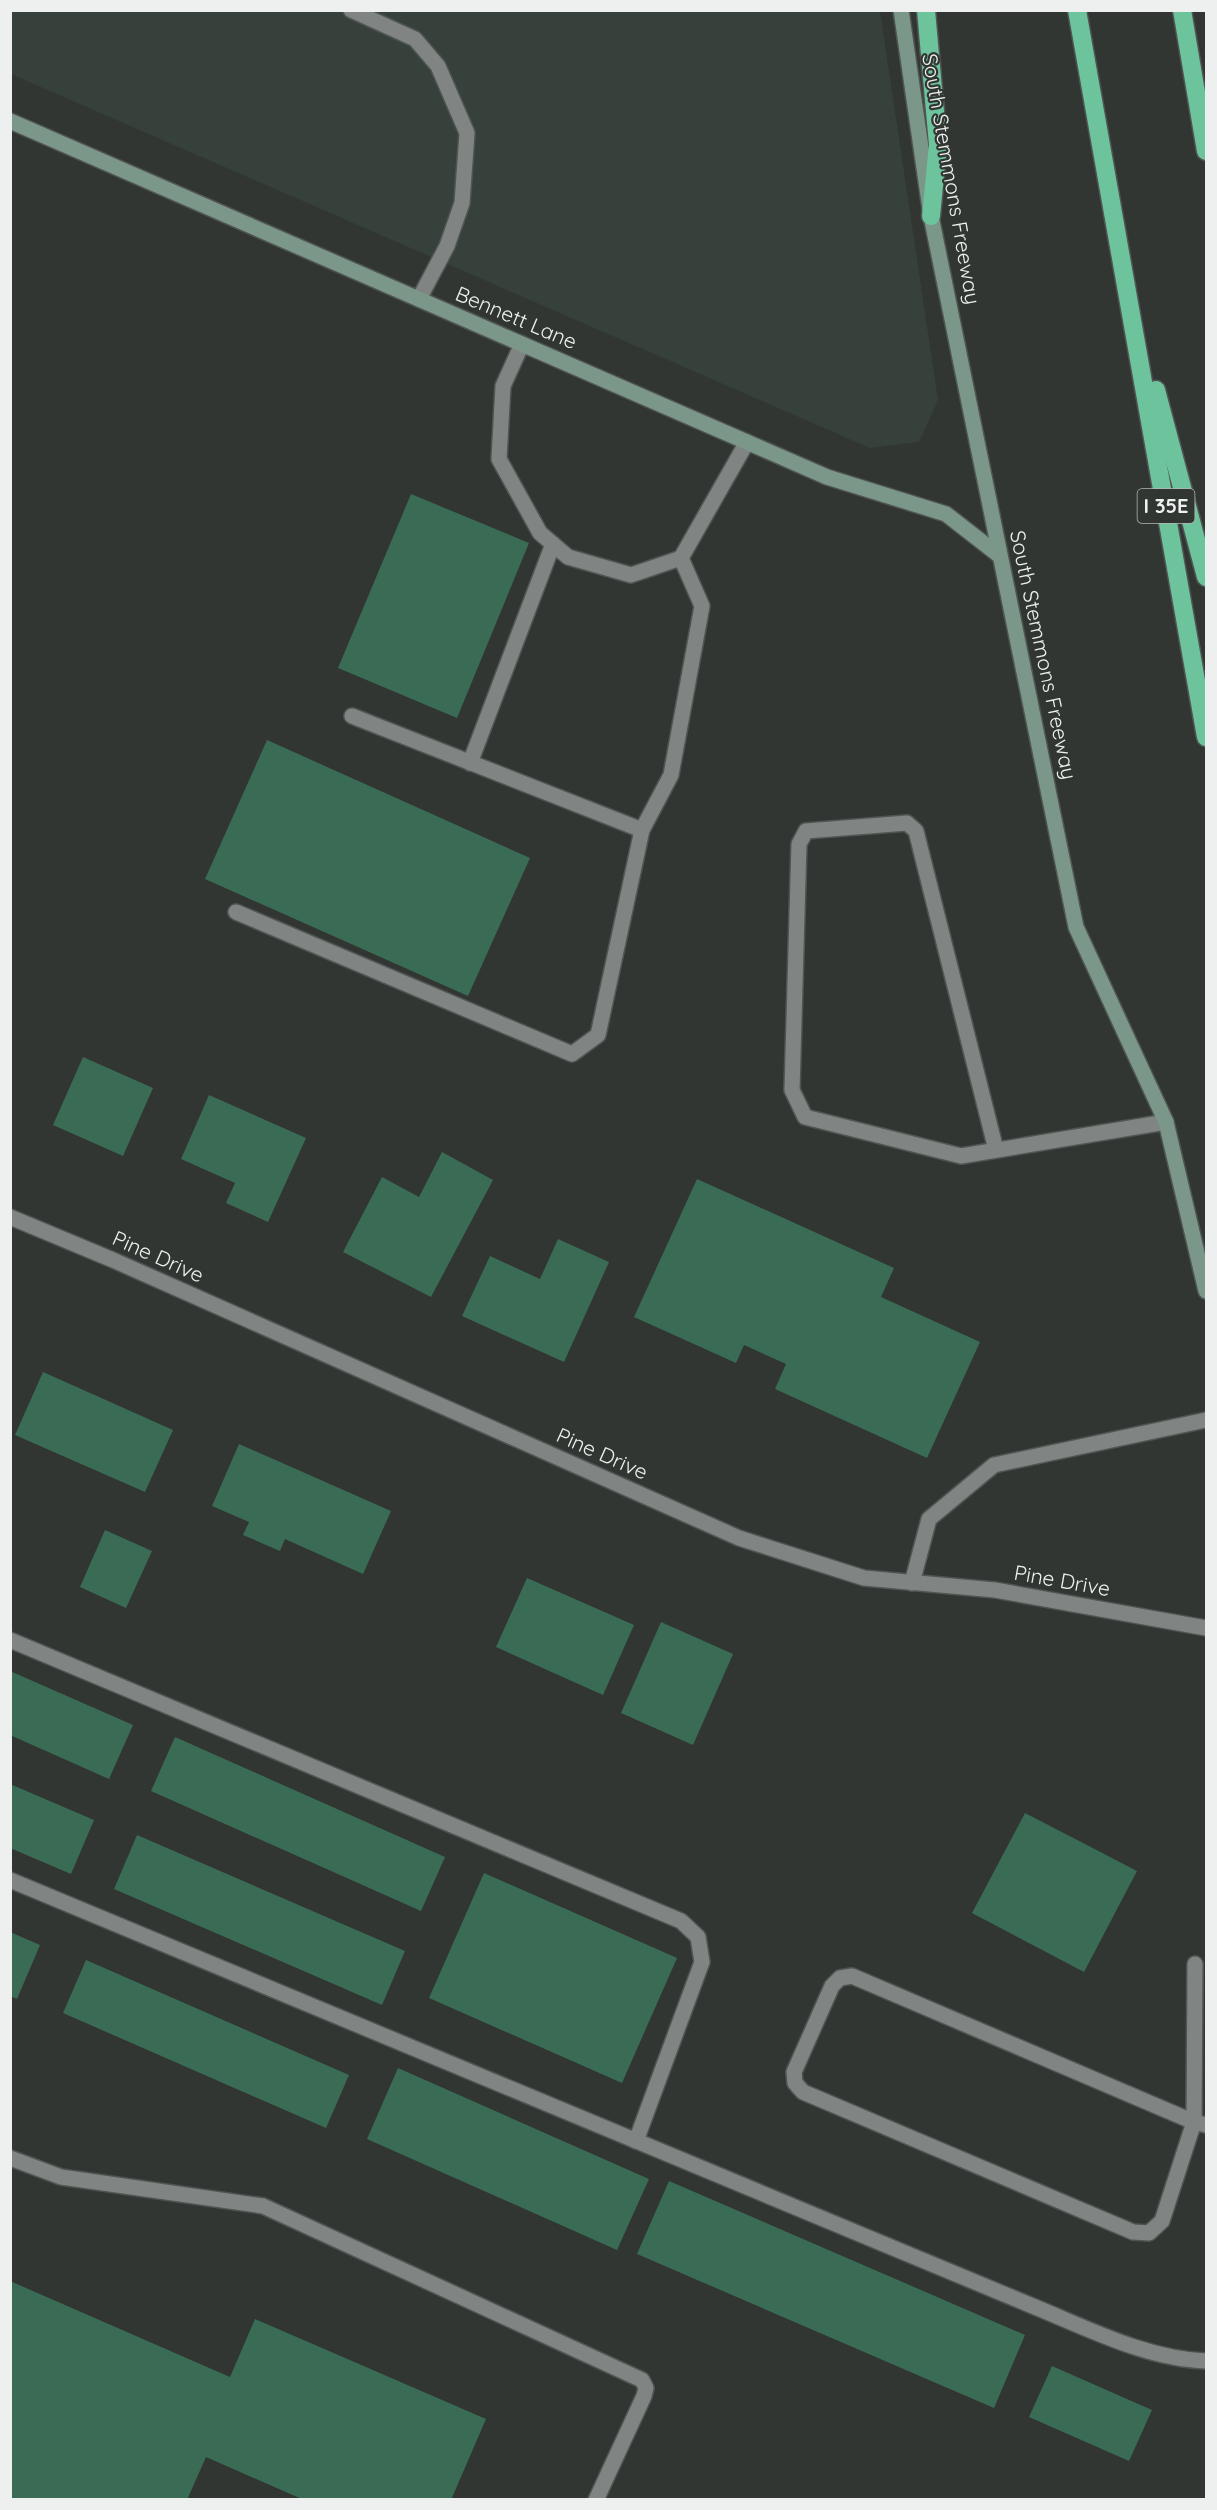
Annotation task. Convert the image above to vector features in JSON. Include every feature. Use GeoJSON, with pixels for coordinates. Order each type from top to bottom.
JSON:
{"type":"FeatureCollection","features":[{"type":"Feature","properties":{"kind":"highway"},"geometry":{"type":"LineString","coordinates":[[926,10],[938,145],[931,216]]}},
{"type":"Feature","properties":{"kind":"highway","name":"I 35E"},"geometry":{"type":"LineString","coordinates":[[1077,10],[1206,737]]}},
{"type":"Feature","properties":{"kind":"highway"},"geometry":{"type":"LineString","coordinates":[[1182,10],[1206,151]]}},
{"type":"Feature","properties":{"kind":"highway"},"geometry":{"type":"LineString","coordinates":[[1125,275],[1206,577]]}},
{"type":"Feature","properties":{"kind":"main road","name":"South Stemmons Freeway"},"geometry":{"type":"LineString","coordinates":[[900,10],[931,216],[1076,927],[1166,1122],[1206,1290]]}},
{"type":"Feature","properties":{"kind":"main road","name":"Bennett Lane"},"geometry":{"type":"LineString","coordinates":[[10,121],[827,477],[946,514],[1000,556]]}},
{"type":"Feature","properties":{"kind":"street"},"geometry":{"type":"LineString","coordinates":[[351,10],[415,39],[438,66],[467,133],[462,202],[447,246],[419,299]]}},
{"type":"Feature","properties":{"kind":"street"},"geometry":{"type":"LineString","coordinates":[[522,344],[503,386],[499,459],[540,532],[568,557],[631,575],[681,558],[747,442]]}},
{"type":"Feature","properties":{"kind":"street"},"geometry":{"type":"LineString","coordinates":[[470,763],[553,544]]}},
{"type":"Feature","properties":{"kind":"street"},"geometry":{"type":"LineString","coordinates":[[236,912],[572,1054],[598,1035],[642,830],[671,775],[702,606],[681,558]]}},
{"type":"Feature","properties":{"kind":"street"},"geometry":{"type":"LineString","coordinates":[[352,716],[642,830]]}},
{"type":"Feature","properties":{"kind":"street"},"geometry":{"type":"LineString","coordinates":[[996,1150],[916,831],[907,823],[806,831],[799,844],[792,1089],[805,1117],[961,1156],[1166,1122]]}},
{"type":"Feature","properties":{"kind":"street","name":"Pine Drive"},"geometry":{"type":"LineString","coordinates":[[10,1217],[113,1260],[739,1538],[864,1578],[995,1590],[1206,1628]]}},
{"type":"Feature","properties":{"kind":"street"},"geometry":{"type":"LineString","coordinates":[[912,1583],[929,1519],[994,1465],[1206,1420]]}},
{"type":"Feature","properties":{"kind":"street"},"geometry":{"type":"LineString","coordinates":[[10,1640],[681,1921],[698,1937],[702,1962],[636,2141]]}},
{"type":"Feature","properties":{"kind":"street"},"geometry":{"type":"LineString","coordinates":[[10,1880],[1141,2349],[1191,2361],[1206,2361]]}},
{"type":"Feature","properties":{"kind":"street"},"geometry":{"type":"LineString","coordinates":[[1195,1964],[1200,2124],[1162,2220],[1149,2233],[1133,2232],[803,2092],[795,2084],[794,2072],[832,1986],[840,1977],[852,1976],[1200,2124]]}},
{"type":"Feature","properties":{"kind":"street"},"geometry":{"type":"LineString","coordinates":[[10,2158],[61,2177],[263,2206],[642,2380],[646,2388],[644,2396],[596,2499]]}},
{"type":"Feature","properties":{"kind":"shaded area"},"geometry":{"type":"Polygon","coordinates":[[[11,11],[880,11],[938,400],[919,442],[870,448],[11,74],[11,11]]]}},
{"type":"Feature","properties":{"kind":"building"},"geometry":{"type":"Polygon","coordinates":[[[411,494],[529,543],[457,718],[338,668],[411,494]]]}},
{"type":"Feature","properties":{"kind":"building"},"geometry":{"type":"Polygon","coordinates":[[[267,740],[530,858],[468,996],[205,879],[267,740]]]}},
{"type":"Feature","properties":{"kind":"building"},"geometry":{"type":"Polygon","coordinates":[[[83,1057],[153,1088],[123,1156],[53,1125],[83,1057]]]}},
{"type":"Feature","properties":{"kind":"building"},"geometry":{"type":"Polygon","coordinates":[[[209,1095],[306,1138],[268,1222],[226,1203],[235,1183],[181,1159],[209,1095]]]}},
{"type":"Feature","properties":{"kind":"building"},"geometry":{"type":"Polygon","coordinates":[[[442,1152],[493,1180],[431,1297],[343,1252],[382,1177],[419,1197],[442,1152]]]}},
{"type":"Feature","properties":{"kind":"building"},"geometry":{"type":"Polygon","coordinates":[[[697,1179],[894,1268],[881,1297],[980,1342],[927,1458],[775,1389],[786,1364],[744,1345],[736,1363],[634,1317],[697,1179]]]}},
{"type":"Feature","properties":{"kind":"building"},"geometry":{"type":"Polygon","coordinates":[[[558,1239],[609,1262],[564,1362],[462,1316],[490,1256],[540,1279],[558,1239]]]}},
{"type":"Feature","properties":{"kind":"building"},"geometry":{"type":"Polygon","coordinates":[[[43,1372],[173,1430],[145,1492],[15,1435],[43,1372]]]}},
{"type":"Feature","properties":{"kind":"building"},"geometry":{"type":"Polygon","coordinates":[[[239,1444],[391,1511],[363,1574],[285,1539],[280,1551],[243,1535],[249,1522],[212,1506],[239,1444]]]}},
{"type":"Feature","properties":{"kind":"building"},"geometry":{"type":"Polygon","coordinates":[[[105,1530],[152,1551],[126,1608],[80,1587],[105,1530]]]}},
{"type":"Feature","properties":{"kind":"building"},"geometry":{"type":"Polygon","coordinates":[[[527,1578],[634,1625],[603,1695],[496,1647],[527,1578]]]}},
{"type":"Feature","properties":{"kind":"building"},"geometry":{"type":"Polygon","coordinates":[[[661,1622],[733,1654],[693,1745],[621,1713],[661,1622]]]}},
{"type":"Feature","properties":{"kind":"building"},"geometry":{"type":"Polygon","coordinates":[[[10,1671],[133,1725],[109,1779],[10,1735],[10,1671]]]}},
{"type":"Feature","properties":{"kind":"building"},"geometry":{"type":"Polygon","coordinates":[[[175,1737],[445,1857],[421,1911],[151,1791],[175,1737]]]}},
{"type":"Feature","properties":{"kind":"building"},"geometry":{"type":"Polygon","coordinates":[[[10,1784],[94,1820],[71,1874],[10,1848],[10,1784]]]}},
{"type":"Feature","properties":{"kind":"building"},"geometry":{"type":"Polygon","coordinates":[[[1025,1813],[1137,1871],[1084,1972],[972,1913],[1025,1813]]]}},
{"type":"Feature","properties":{"kind":"building"},"geometry":{"type":"Polygon","coordinates":[[[137,1835],[405,1951],[382,2005],[114,1889],[137,1835]]]}},
{"type":"Feature","properties":{"kind":"building"},"geometry":{"type":"Polygon","coordinates":[[[484,1873],[677,1958],[622,2083],[429,1998],[484,1873]]]}},
{"type":"Feature","properties":{"kind":"building"},"geometry":{"type":"Polygon","coordinates":[[[10,1932],[40,1945],[17,1999],[10,1996],[10,1932]]]}},
{"type":"Feature","properties":{"kind":"building"},"geometry":{"type":"Polygon","coordinates":[[[86,1960],[349,2075],[326,2128],[63,2013],[86,1960]]]}},
{"type":"Feature","properties":{"kind":"building"},"geometry":{"type":"Polygon","coordinates":[[[398,2068],[649,2179],[617,2250],[367,2139],[398,2068]]]}},
{"type":"Feature","properties":{"kind":"building"},"geometry":{"type":"Polygon","coordinates":[[[669,2181],[1025,2335],[994,2408],[637,2254],[669,2181]]]}},
{"type":"Feature","properties":{"kind":"building"},"geometry":{"type":"Polygon","coordinates":[[[10,2281],[230,2377],[255,2319],[486,2419],[451,2500],[304,2500],[206,2457],[187,2500],[10,2500],[10,2281]]]}},
{"type":"Feature","properties":{"kind":"building"},"geometry":{"type":"Polygon","coordinates":[[[1052,2366],[1152,2410],[1129,2461],[1029,2417],[1052,2366]]]}}]}
